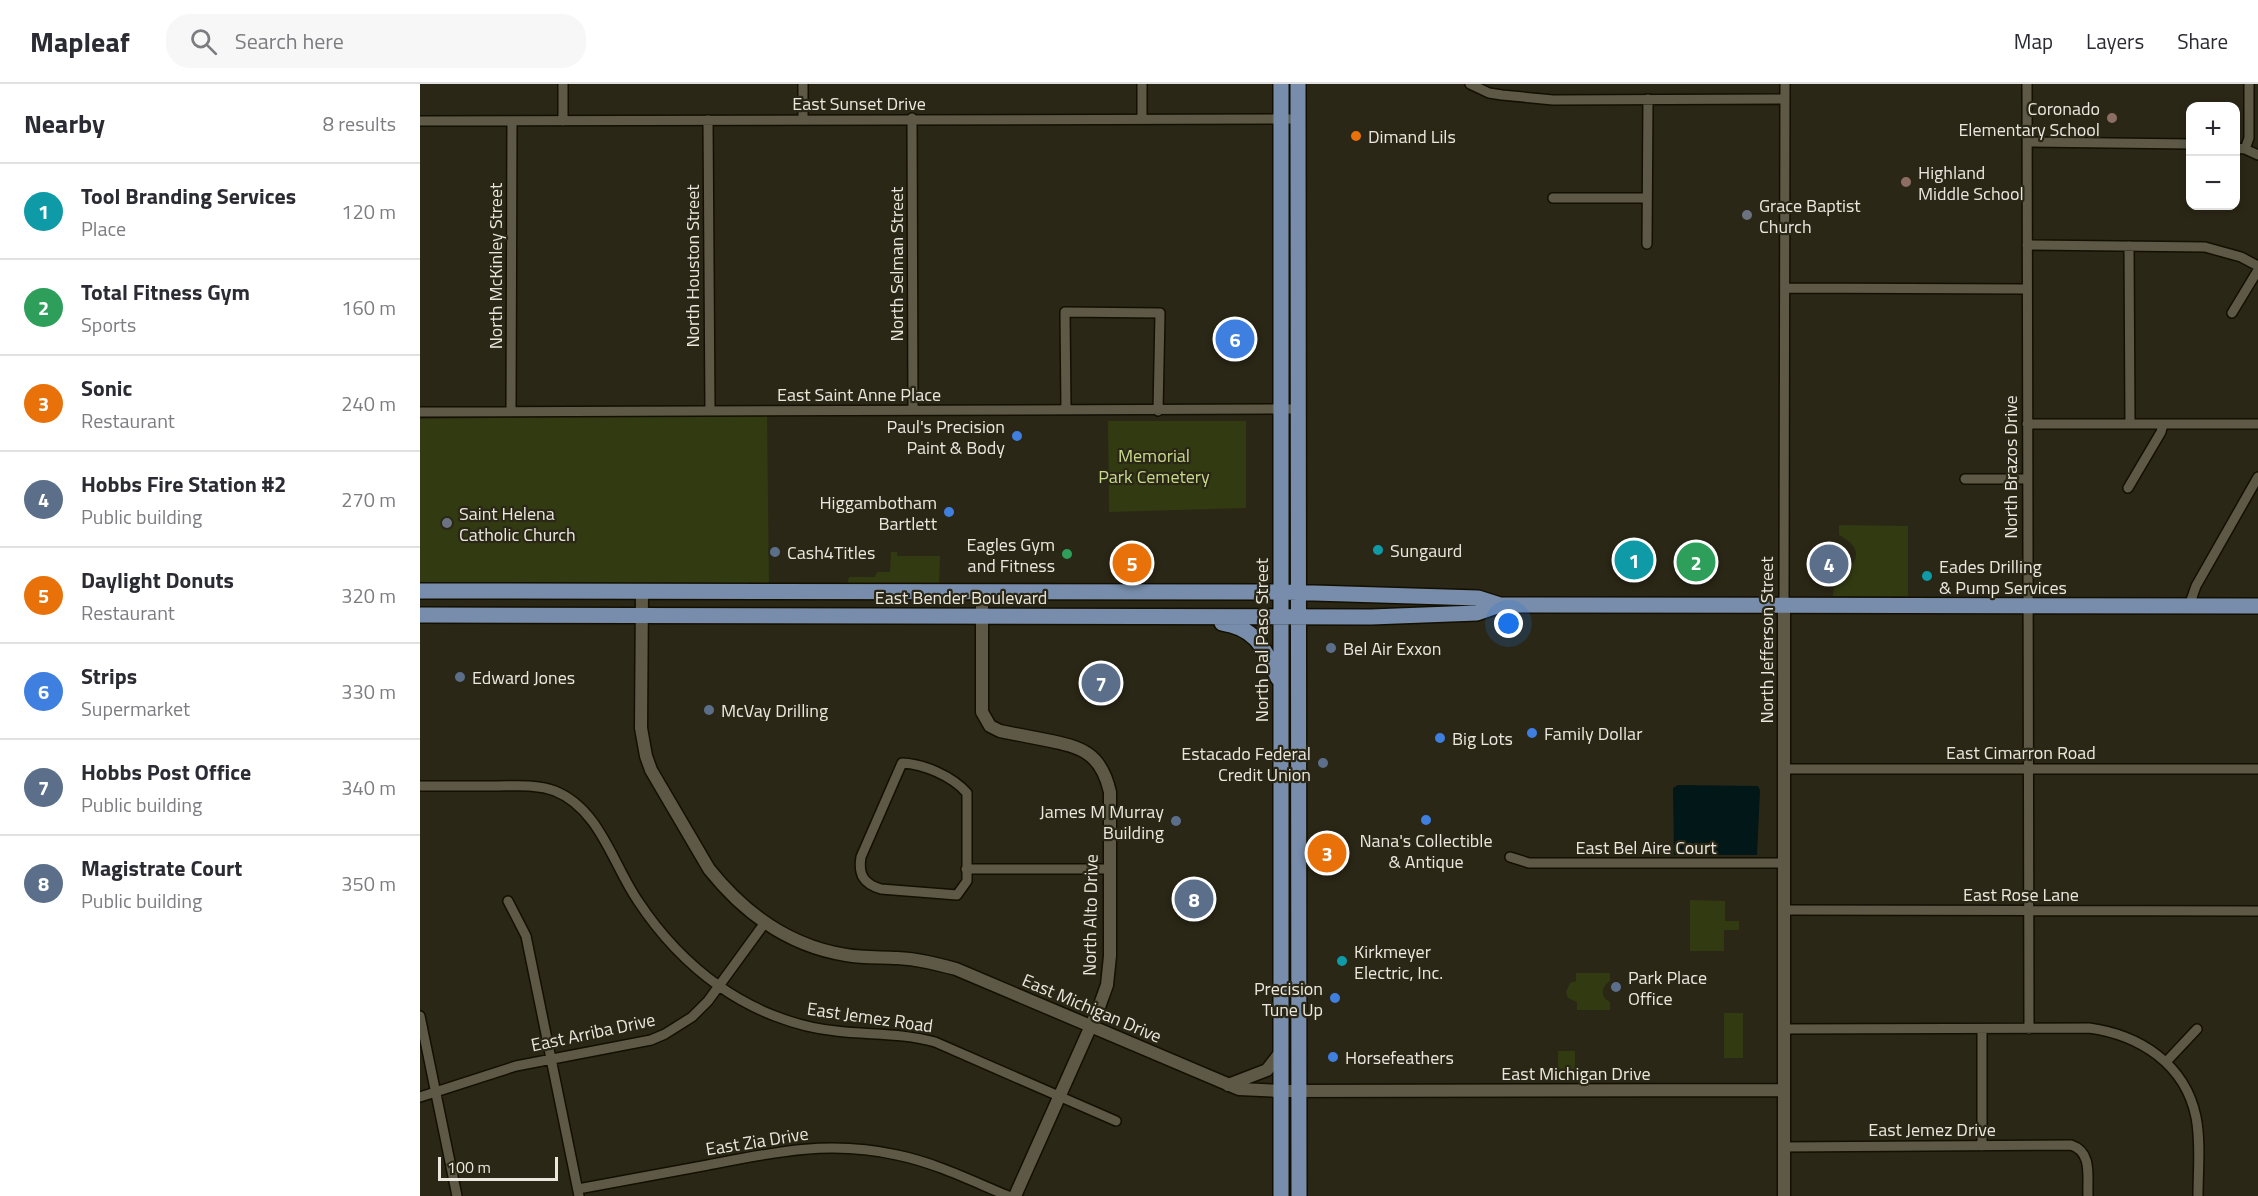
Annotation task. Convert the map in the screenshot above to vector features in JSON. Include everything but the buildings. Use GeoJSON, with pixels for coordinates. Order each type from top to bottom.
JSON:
{"type":"FeatureCollection","features":[{"type":"Feature","properties":{"kind":"main road","name":"North Dal Paso Street"},"geometry":{"type":"LineString","coordinates":[[1281,84],[1281,1196]]}},
{"type":"Feature","properties":{"kind":"main road","name":"North Dal Paso Street"},"geometry":{"type":"LineString","coordinates":[[1298,84],[1299,1196]]}},
{"type":"Feature","properties":{"kind":"main road","name":"East Bender Boulevard"},"geometry":{"type":"LineString","coordinates":[[420,591],[1298,592],[1478,598],[1500,605],[2258,606]]}},
{"type":"Feature","properties":{"kind":"main road"},"geometry":{"type":"LineString","coordinates":[[1139,618],[1144,592]]}},
{"type":"Feature","properties":{"kind":"main road","name":"East Bender Boulevard"},"geometry":{"type":"LineString","coordinates":[[420,615],[1371,617],[1477,613],[1500,605]]}},
{"type":"Feature","properties":{"kind":"main road"},"geometry":{"type":"LineString","coordinates":[[1205,617],[1215,622],[1242,628],[1255,638],[1268,654],[1281,683]]}},
{"type":"Feature","properties":{"kind":"street"},"geometry":{"type":"LineString","coordinates":[[563,84],[563,121]]}},
{"type":"Feature","properties":{"kind":"street"},"geometry":{"type":"LineString","coordinates":[[803,84],[803,120]]}},
{"type":"Feature","properties":{"kind":"street"},"geometry":{"type":"LineString","coordinates":[[1142,84],[1142,119]]}},
{"type":"Feature","properties":{"kind":"street"},"geometry":{"type":"LineString","coordinates":[[1472,84],[1489,93],[1523,98],[1785,99]]}},
{"type":"Feature","properties":{"kind":"street","name":"North Jefferson Street"},"geometry":{"type":"LineString","coordinates":[[1784,1196],[1785,84]]}},
{"type":"Feature","properties":{"kind":"street","name":"North Brazos Drive"},"geometry":{"type":"LineString","coordinates":[[2027,84],[2029,1029]]}},
{"type":"Feature","properties":{"kind":"street"},"geometry":{"type":"LineString","coordinates":[[2248,84],[2248,138],[2240,149],[2258,155]]}},
{"type":"Feature","properties":{"kind":"street"},"geometry":{"type":"LineString","coordinates":[[1647,244],[1648,99]]}},
{"type":"Feature","properties":{"kind":"street","name":"East Sunset Drive"},"geometry":{"type":"LineString","coordinates":[[420,121],[912,118],[1298,119]]}},
{"type":"Feature","properties":{"kind":"street","name":"North Selman Street"},"geometry":{"type":"LineString","coordinates":[[912,118],[913,410]]}},
{"type":"Feature","properties":{"kind":"street","name":"North Houston Street"},"geometry":{"type":"LineString","coordinates":[[708,120],[710,411]]}},
{"type":"Feature","properties":{"kind":"street","name":"North McKinley Street"},"geometry":{"type":"LineString","coordinates":[[512,121],[512,411]]}},
{"type":"Feature","properties":{"kind":"street"},"geometry":{"type":"LineString","coordinates":[[2027,142],[2186,144]]}},
{"type":"Feature","properties":{"kind":"street"},"geometry":{"type":"LineString","coordinates":[[1553,198],[1647,198]]}},
{"type":"Feature","properties":{"kind":"street"},"geometry":{"type":"LineString","coordinates":[[2027,245],[2205,247],[2241,257],[2258,268],[2232,313]]}},
{"type":"Feature","properties":{"kind":"street"},"geometry":{"type":"LineString","coordinates":[[2128,246],[2130,424]]}},
{"type":"Feature","properties":{"kind":"street"},"geometry":{"type":"LineString","coordinates":[[1785,288],[2027,289]]}},
{"type":"Feature","properties":{"kind":"street"},"geometry":{"type":"LineString","coordinates":[[1066,410],[1065,312],[1161,313],[1158,411]]}},
{"type":"Feature","properties":{"kind":"street","name":"East Saint Anne Place"},"geometry":{"type":"LineString","coordinates":[[420,412],[1298,409]]}},
{"type":"Feature","properties":{"kind":"street"},"geometry":{"type":"LineString","coordinates":[[2027,424],[2258,424]]}},
{"type":"Feature","properties":{"kind":"street"},"geometry":{"type":"LineString","coordinates":[[2128,488],[2161,432],[2163,424]]}},
{"type":"Feature","properties":{"kind":"street"},"geometry":{"type":"LineString","coordinates":[[2189,606],[2196,586],[2258,477]]}},
{"type":"Feature","properties":{"kind":"street"},"geometry":{"type":"LineString","coordinates":[[1965,479],[2027,479]]}},
{"type":"Feature","properties":{"kind":"street","name":"East Michigan Drive"},"geometry":{"type":"LineString","coordinates":[[642,592],[641,728],[651,770],[709,869],[732,897],[764,924],[807,945],[846,955],[921,960],[956,969],[1239,1089],[1281,1091],[1784,1090]]}},
{"type":"Feature","properties":{"kind":"street","name":"North Alto Drive"},"geometry":{"type":"LineString","coordinates":[[982,592],[982,712],[990,726],[1000,731],[1068,744],[1086,751],[1099,764],[1107,778],[1110,792],[1109,973],[1107,985],[1092,1026],[1015,1196]]}},
{"type":"Feature","properties":{"kind":"street"},"geometry":{"type":"LineString","coordinates":[[902,763],[916,764],[958,783],[967,793],[966,869],[967,881],[957,895],[882,889],[871,886],[861,877],[859,869],[861,857],[902,763]]}},
{"type":"Feature","properties":{"kind":"street","name":"East Cimarron Road"},"geometry":{"type":"LineString","coordinates":[[1784,769],[2258,769]]}},
{"type":"Feature","properties":{"kind":"street","name":"East Jemez Road"},"geometry":{"type":"LineString","coordinates":[[420,786],[533,786],[555,791],[580,806],[601,834],[636,899],[655,925],[684,956],[718,986],[770,1014],[794,1023],[834,1031],[911,1036],[935,1042],[1116,1121]]}},
{"type":"Feature","properties":{"kind":"street","name":"East Bel Aire Court"},"geometry":{"type":"LineString","coordinates":[[1510,857],[1529,863],[1784,863]]}},
{"type":"Feature","properties":{"kind":"street"},"geometry":{"type":"LineString","coordinates":[[966,869],[1110,869]]}},
{"type":"Feature","properties":{"kind":"street"},"geometry":{"type":"LineString","coordinates":[[508,901],[526,936],[578,1192]]}},
{"type":"Feature","properties":{"kind":"street","name":"East Rose Lane"},"geometry":{"type":"LineString","coordinates":[[1784,910],[2258,911]]}},
{"type":"Feature","properties":{"kind":"street","name":"East Arriba Drive"},"geometry":{"type":"LineString","coordinates":[[420,1097],[492,1073],[552,1058],[651,1040],[665,1034],[692,1017],[708,1001],[764,924]]}},
{"type":"Feature","properties":{"kind":"street"},"geometry":{"type":"LineString","coordinates":[[420,1016],[458,1196]]}},
{"type":"Feature","properties":{"kind":"street"},"geometry":{"type":"LineString","coordinates":[[1784,1029],[2090,1028],[2124,1035],[2144,1045],[2166,1062],[2186,1089],[2196,1116],[2198,1196]]}},
{"type":"Feature","properties":{"kind":"street"},"geometry":{"type":"LineString","coordinates":[[1982,1029],[1982,1146]]}},
{"type":"Feature","properties":{"kind":"street"},"geometry":{"type":"LineString","coordinates":[[2166,1062],[2197,1029]]}},
{"type":"Feature","properties":{"kind":"street"},"geometry":{"type":"LineString","coordinates":[[1228,1085],[1267,1070],[1281,1051]]}},
{"type":"Feature","properties":{"kind":"street","name":"East Jemez Drive"},"geometry":{"type":"LineString","coordinates":[[1784,1147],[2071,1145],[2080,1148],[2087,1161],[2088,1196]]}},
{"type":"Feature","properties":{"kind":"street","name":"East Zia Drive"},"geometry":{"type":"LineString","coordinates":[[578,1192],[761,1153],[829,1148],[878,1151],[915,1160],[936,1166],[1008,1196]]}},
{"type":"Feature","properties":{"kind":"green space"},"geometry":{"type":"Polygon","coordinates":[[[767,414],[769,586],[420,586],[420,419],[767,414]]]}},
{"type":"Feature","properties":{"kind":"green space","name":"Memorial Park Cemetery"},"geometry":{"type":"Polygon","coordinates":[[[1108,421],[1246,421],[1246,508],[1109,512],[1108,421]]]}},
{"type":"Feature","properties":{"kind":"green space"},"geometry":{"type":"Polygon","coordinates":[[[1839,525],[1908,526],[1908,596],[1833,596],[1834,586],[1851,566],[1856,554],[1849,541],[1839,535],[1839,525]]]}},
{"type":"Feature","properties":{"kind":"green space"},"geometry":{"type":"Polygon","coordinates":[[[891,552],[897,552],[897,556],[940,556],[939,585],[847,585],[849,577],[875,577],[877,572],[890,572],[891,552]]]}},
{"type":"Feature","properties":{"kind":"green space"},"geometry":{"type":"Polygon","coordinates":[[[1690,900],[1725,901],[1725,921],[1739,921],[1739,930],[1724,930],[1724,951],[1690,951],[1690,900]]]}},
{"type":"Feature","properties":{"kind":"green space"},"geometry":{"type":"Polygon","coordinates":[[[1576,973],[1610,973],[1610,981],[1605,986],[1603,995],[1610,1002],[1610,1010],[1577,1010],[1577,1002],[1568,998],[1566,992],[1570,983],[1576,981],[1576,973]]]}},
{"type":"Feature","properties":{"kind":"green space"},"geometry":{"type":"Polygon","coordinates":[[[1724,1013],[1743,1013],[1743,1058],[1724,1058],[1724,1013]]]}},
{"type":"Feature","properties":{"kind":"green space"},"geometry":{"type":"Polygon","coordinates":[[[1558,1051],[1575,1051],[1575,1070],[1558,1070],[1558,1051]]]}},
{"type":"Feature","properties":{"kind":"shaded area"},"geometry":{"type":"Polygon","coordinates":[[[1678,785],[1758,786],[1760,790],[1757,855],[1674,855],[1673,788],[1678,785]]]}},
{"type":"Feature","properties":{"kind":"place","name":"Coronado Elementary School"},"geometry":{"type":"Point","coordinates":[2112,118]}},
{"type":"Feature","properties":{"kind":"place","name":"Dimand Lils"},"geometry":{"type":"Point","coordinates":[1356,136]}},
{"type":"Feature","properties":{"kind":"place","name":"Highland Middle School"},"geometry":{"type":"Point","coordinates":[1906,182]}},
{"type":"Feature","properties":{"kind":"place","name":"Grace Baptist Church"},"geometry":{"type":"Point","coordinates":[1747,215]}},
{"type":"Feature","properties":{"kind":"place","name":"Strips"},"geometry":{"type":"Point","coordinates":[1235,339]}},
{"type":"Feature","properties":{"kind":"place","name":"Paul's Precision Paint & Body"},"geometry":{"type":"Point","coordinates":[1017,436]}},
{"type":"Feature","properties":{"kind":"place","name":"Higgambotham Bartlett"},"geometry":{"type":"Point","coordinates":[949,512]}},
{"type":"Feature","properties":{"kind":"place","name":"Saint Helena Catholic Church"},"geometry":{"type":"Point","coordinates":[447,523]}},
{"type":"Feature","properties":{"kind":"place","name":"Sungaurd"},"geometry":{"type":"Point","coordinates":[1378,550]}},
{"type":"Feature","properties":{"kind":"place","name":"Cash4Titles"},"geometry":{"type":"Point","coordinates":[775,552]}},
{"type":"Feature","properties":{"kind":"place","name":"Eagles Gym and Fitness"},"geometry":{"type":"Point","coordinates":[1067,554]}},
{"type":"Feature","properties":{"kind":"place","name":"Tool Branding Services"},"geometry":{"type":"Point","coordinates":[1634,560]}},
{"type":"Feature","properties":{"kind":"place","name":"Total Fitness Gym"},"geometry":{"type":"Point","coordinates":[1696,562]}},
{"type":"Feature","properties":{"kind":"place","name":"Daylight Donuts"},"geometry":{"type":"Point","coordinates":[1132,563]}},
{"type":"Feature","properties":{"kind":"place","name":"Hobbs Fire Station #2"},"geometry":{"type":"Point","coordinates":[1829,564]}},
{"type":"Feature","properties":{"kind":"place","name":"Eades Drilling & Pump Services"},"geometry":{"type":"Point","coordinates":[1927,576]}},
{"type":"Feature","properties":{"kind":"place","name":"Bel Air Exxon"},"geometry":{"type":"Point","coordinates":[1331,648]}},
{"type":"Feature","properties":{"kind":"place","name":"Edward Jones"},"geometry":{"type":"Point","coordinates":[460,677]}},
{"type":"Feature","properties":{"kind":"place","name":"Hobbs Post Office"},"geometry":{"type":"Point","coordinates":[1101,683]}},
{"type":"Feature","properties":{"kind":"place","name":"McVay Drilling"},"geometry":{"type":"Point","coordinates":[709,710]}},
{"type":"Feature","properties":{"kind":"place","name":"Family Dollar"},"geometry":{"type":"Point","coordinates":[1532,733]}},
{"type":"Feature","properties":{"kind":"place","name":"Big Lots"},"geometry":{"type":"Point","coordinates":[1440,738]}},
{"type":"Feature","properties":{"kind":"place","name":"Estacado Federal Credit Union"},"geometry":{"type":"Point","coordinates":[1323,763]}},
{"type":"Feature","properties":{"kind":"place","name":"Nana's Collectible & Antique"},"geometry":{"type":"Point","coordinates":[1426,820]}},
{"type":"Feature","properties":{"kind":"place","name":"James M Murray Building"},"geometry":{"type":"Point","coordinates":[1176,821]}},
{"type":"Feature","properties":{"kind":"place","name":"Sonic"},"geometry":{"type":"Point","coordinates":[1327,853]}},
{"type":"Feature","properties":{"kind":"place","name":"Magistrate Court"},"geometry":{"type":"Point","coordinates":[1194,899]}},
{"type":"Feature","properties":{"kind":"place","name":"Kirkmeyer Electric, Inc."},"geometry":{"type":"Point","coordinates":[1342,961]}},
{"type":"Feature","properties":{"kind":"place","name":"Park Place Office"},"geometry":{"type":"Point","coordinates":[1616,987]}},
{"type":"Feature","properties":{"kind":"place","name":"Precision Tune Up"},"geometry":{"type":"Point","coordinates":[1335,998]}},
{"type":"Feature","properties":{"kind":"place","name":"Horsefeathers"},"geometry":{"type":"Point","coordinates":[1333,1057]}}]}
